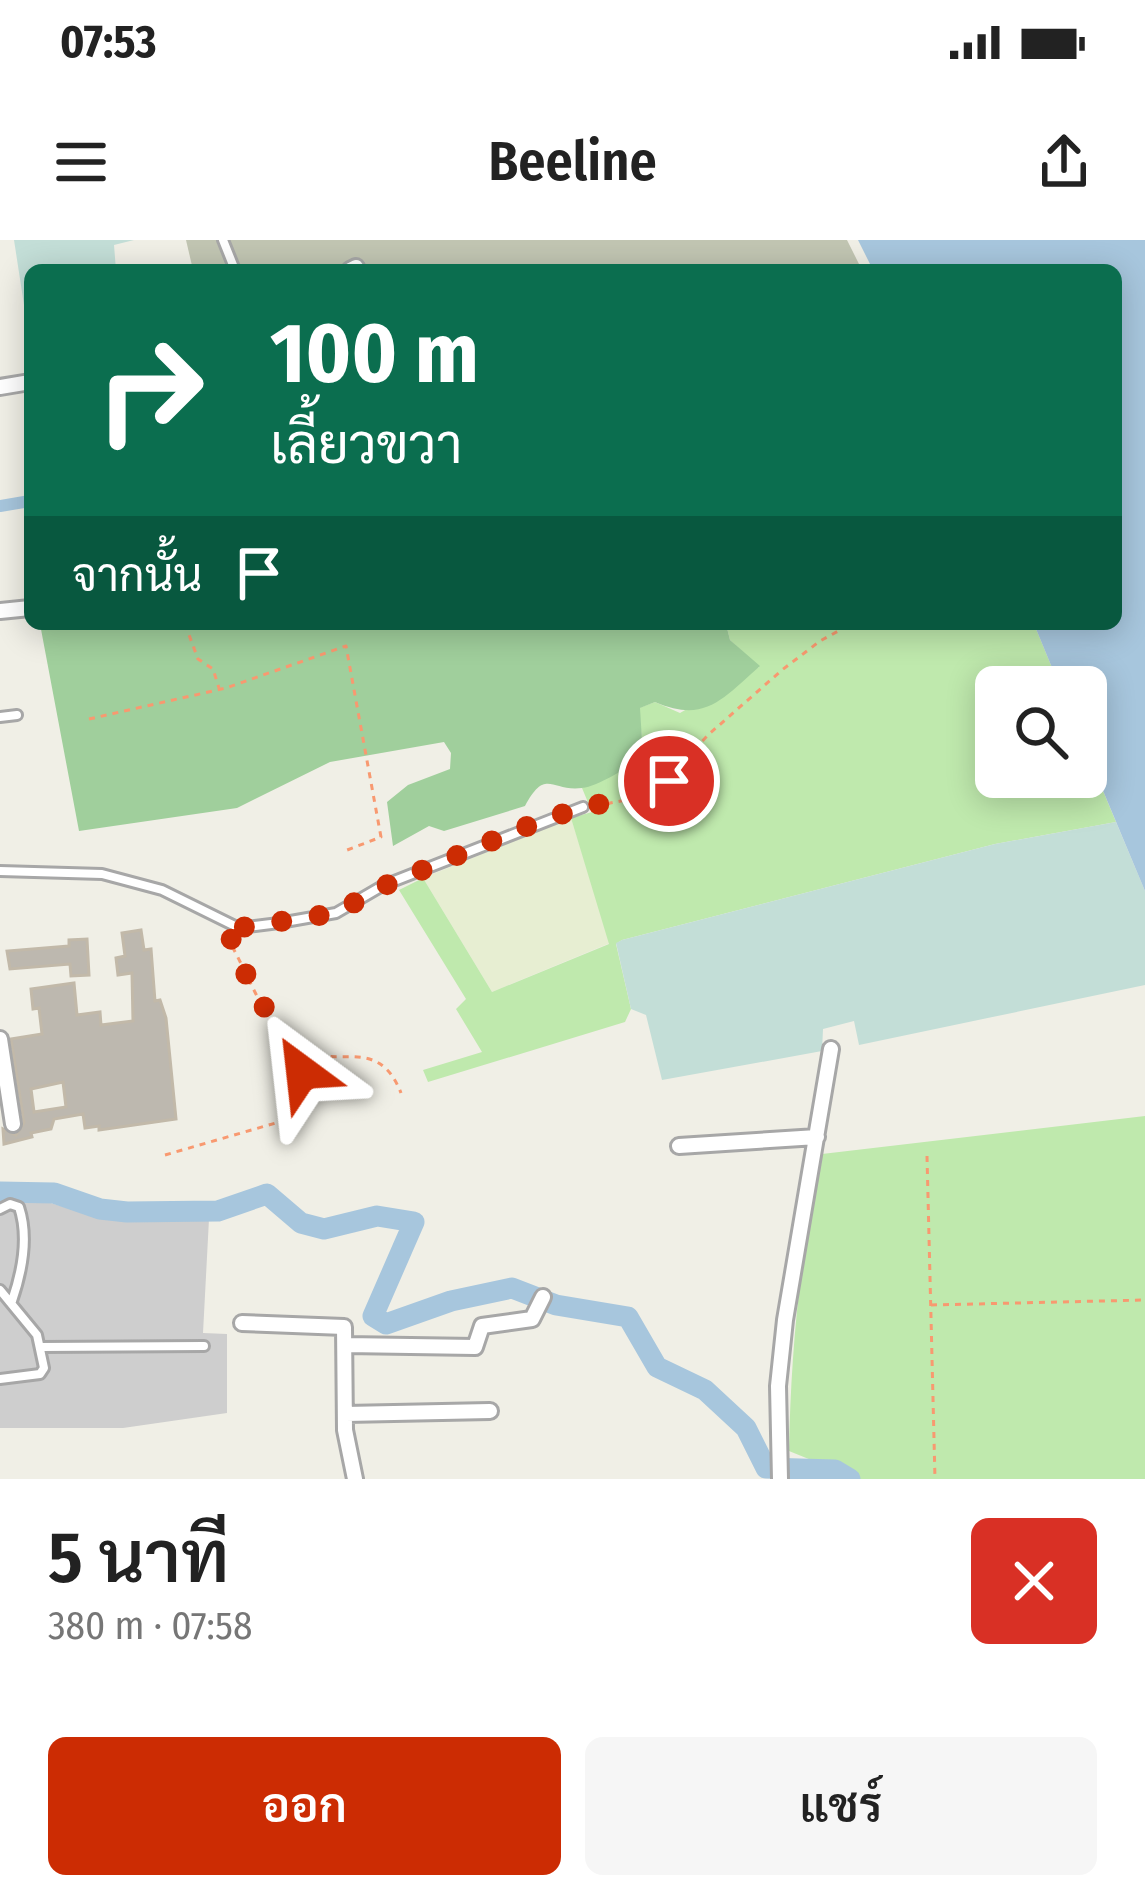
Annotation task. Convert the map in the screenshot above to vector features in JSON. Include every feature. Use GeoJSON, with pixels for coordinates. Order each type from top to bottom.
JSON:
{"type":"FeatureCollection","features":[{"type":"Feature","properties":{"kind":"street"},"geometry":{"type":"LineString","coordinates":[[0,1039],[13,1124]]}},
{"type":"Feature","properties":{"kind":"street"},"geometry":{"type":"LineString","coordinates":[[780,1479],[778,1387],[783,1340],[831,1049]]}},
{"type":"Feature","properties":{"kind":"street"},"geometry":{"type":"LineString","coordinates":[[680,1146],[817,1137]]}},
{"type":"Feature","properties":{"kind":"street"},"geometry":{"type":"LineString","coordinates":[[346,1345],[472,1348],[478,1345],[484,1325],[526,1322],[540,1305]]}},
{"type":"Feature","properties":{"kind":"street"},"geometry":{"type":"LineString","coordinates":[[242,1323],[338,1325],[346,1332],[346,1414],[355,1479]]}},
{"type":"Feature","properties":{"kind":"street"},"geometry":{"type":"LineString","coordinates":[[346,1414],[490,1412]]}},
{"type":"Feature","properties":{"kind":"lane"},"geometry":{"type":"LineString","coordinates":[[0,717],[17,715]]}},
{"type":"Feature","properties":{"kind":"lane"},"geometry":{"type":"LineString","coordinates":[[0,871],[102,874],[179,897],[238,928],[336,913],[435,863],[583,807]]}},
{"type":"Feature","properties":{"kind":"lane"},"geometry":{"type":"LineString","coordinates":[[0,1209],[10,1204],[19,1207],[24,1225],[21,1274],[12,1301]]}},
{"type":"Feature","properties":{"kind":"lane"},"geometry":{"type":"LineString","coordinates":[[0,1290],[37,1335],[44,1368],[40,1374],[0,1379]]}},
{"type":"Feature","properties":{"kind":"lane"},"geometry":{"type":"LineString","coordinates":[[41,1347],[204,1346]]}},
{"type":"Feature","properties":{"kind":"path"},"geometry":{"type":"LineString","coordinates":[[187,630],[198,658],[213,669],[219,690]]}},
{"type":"Feature","properties":{"kind":"path"},"geometry":{"type":"LineString","coordinates":[[583,807],[652,795],[708,735],[782,670],[839,630]]}},
{"type":"Feature","properties":{"kind":"path"},"geometry":{"type":"LineString","coordinates":[[89,719],[219,690],[346,646],[381,837],[342,852]]}},
{"type":"Feature","properties":{"kind":"path"},"geometry":{"type":"LineString","coordinates":[[165,1155],[286,1120],[298,1109],[304,1092],[295,1045],[272,1018],[233,949],[226,922]]}},
{"type":"Feature","properties":{"kind":"path"},"geometry":{"type":"LineString","coordinates":[[295,1045],[320,1054],[374,1058],[395,1078],[401,1093]]}},
{"type":"Feature","properties":{"kind":"path"},"geometry":{"type":"LineString","coordinates":[[927,1156],[935,1479]]}},
{"type":"Feature","properties":{"kind":"path"},"geometry":{"type":"LineString","coordinates":[[931,1305],[1145,1300]]}},
{"type":"Feature","properties":{"kind":"shaded area"},"geometry":{"type":"Polygon","coordinates":[[[14,240],[134,240],[114,245],[116,264],[24,264],[24,305],[14,240]]]}},
{"type":"Feature","properties":{"kind":"shaded area"},"geometry":{"type":"Polygon","coordinates":[[[186,240],[847,240],[859,264],[192,264],[186,240]]]}},
{"type":"Feature","properties":{"kind":"shaded area"},"geometry":{"type":"Polygon","coordinates":[[[858,240],[1145,240],[1145,891],[1106,798],[1107,666],[1051,666],[1036,630],[1122,630],[1122,264],[870,264],[858,240]]]}},
{"type":"Feature","properties":{"kind":"shaded area"},"geometry":{"type":"Polygon","coordinates":[[[571,818],[610,943],[492,992],[423,878],[571,818]]]}},
{"type":"Feature","properties":{"kind":"shaded area"},"geometry":{"type":"Polygon","coordinates":[[[1116,822],[1145,891],[1145,985],[859,1045],[854,1021],[823,1029],[822,1051],[662,1080],[646,1015],[631,1009],[616,943],[995,844],[1116,822]]]}},
{"type":"Feature","properties":{"kind":"shaded area"},"geometry":{"type":"Polygon","coordinates":[[[31,1197],[107,1220],[209,1219],[203,1333],[227,1334],[227,1413],[123,1428],[0,1428],[0,1199],[31,1197]]]}},
{"type":"Feature","properties":{"kind":"green space"},"geometry":{"type":"Polygon","coordinates":[[[41,630],[728,630],[730,640],[760,666],[724,697],[701,709],[655,702],[640,708],[642,740],[636,763],[603,781],[582,788],[544,784],[525,806],[444,831],[429,826],[393,846],[387,802],[408,785],[450,769],[451,753],[444,742],[330,762],[237,808],[79,831],[41,630]]]}},
{"type":"Feature","properties":{"kind":"green space"},"geometry":{"type":"Polygon","coordinates":[[[728,630],[1036,630],[1051,666],[975,666],[975,798],[1106,798],[1116,822],[995,844],[622,940],[616,944],[631,1009],[625,1022],[428,1082],[423,1070],[482,1052],[456,1009],[466,999],[399,890],[423,878],[492,992],[609,944],[571,818],[592,812],[582,788],[636,763],[642,740],[639,708],[655,702],[680,713],[759,667],[730,640],[728,630]]]}},
{"type":"Feature","properties":{"kind":"green space"},"geometry":{"type":"Polygon","coordinates":[[[1145,1116],[1145,1479],[858,1479],[789,1451],[798,1301],[822,1154],[1145,1116]]]}},
{"type":"Feature","properties":{"kind":"building"},"geometry":{"type":"Polygon","coordinates":[[[141,930],[144,950],[151,949],[155,1001],[160,1000],[166,1018],[176,1119],[99,1130],[99,1126],[85,1128],[83,1114],[54,1119],[51,1129],[4,1144],[3,1129],[16,1135],[24,1123],[11,1039],[42,1034],[31,989],[74,983],[77,1015],[100,1012],[101,1025],[133,1021],[132,973],[118,975],[116,958],[125,956],[122,933],[141,930]],[[63,1082],[31,1089],[34,1112],[66,1107],[63,1082]]]}},
{"type":"Feature","properties":{"kind":"building"},"geometry":{"type":"Polygon","coordinates":[[[87,939],[89,975],[71,976],[70,964],[10,969],[7,951],[69,946],[69,940],[87,939]]]}},
{"type":"Feature","properties":{"kind":"waterway"},"geometry":{"type":"LineString","coordinates":[[0,506],[24,502]]}},
{"type":"Feature","properties":{"kind":"waterway"},"geometry":{"type":"LineString","coordinates":[[0,1192],[54,1193],[100,1209],[127,1212],[218,1211],[267,1194],[301,1223],[324,1229],[377,1216],[414,1222],[373,1316],[386,1324],[451,1301],[512,1288],[556,1305],[628,1317],[657,1367],[705,1390],[746,1428],[766,1468],[835,1470],[850,1479]]}},
{"type":"Feature","properties":{"kind":"route"},"geometry":{"type":"LineString","coordinates":[[302,1072],[295,1045],[272,1018],[233,949],[226,922],[238,928],[336,913],[384,886],[535,823],[583,807],[652,795],[669,781]]}}]}
